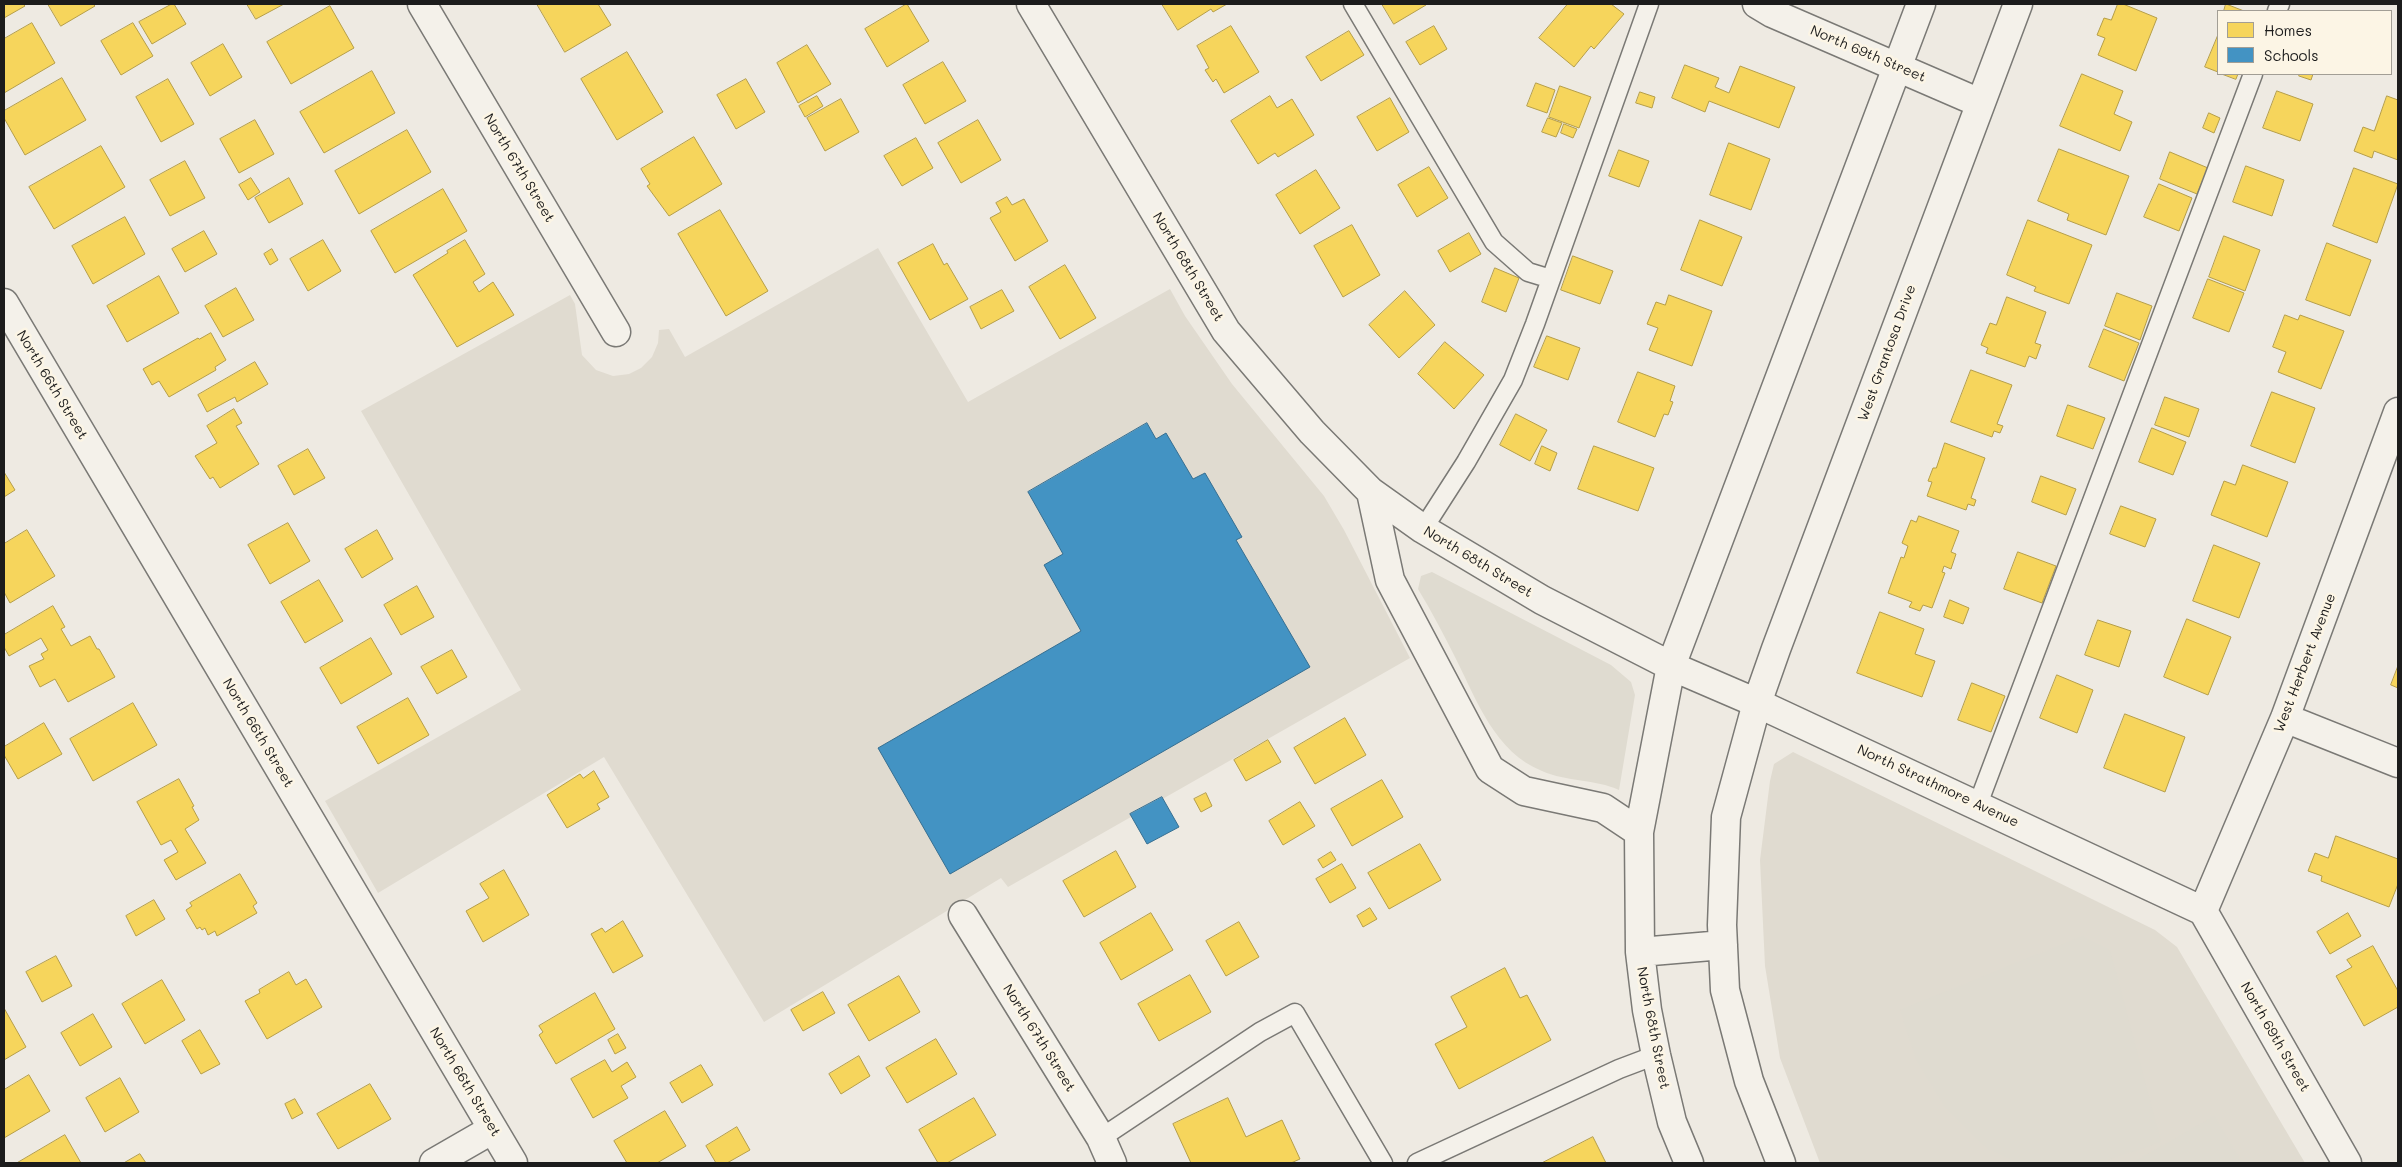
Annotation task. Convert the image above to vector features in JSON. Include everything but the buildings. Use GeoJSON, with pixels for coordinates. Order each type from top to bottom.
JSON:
{"type":"FeatureCollection","features":[{"type":"Feature","properties":{"kind":"street","name":"North 67th Street"},"geometry":{"type":"LineString","coordinates":[[422,4],[616,332]]}},
{"type":"Feature","properties":{"kind":"street","name":"North 68th Street"},"geometry":{"type":"LineString","coordinates":[[1031,4],[1226,331],[1312,432],[1371,492],[1423,529],[1542,600],[1671,666],[1639,832],[1640,952],[1647,1010],[1656,1055],[1672,1122],[1688,1163]]}},
{"type":"Feature","properties":{"kind":"street","name":"North 69th Street"},"geometry":{"type":"LineString","coordinates":[[1757,4],[1772,13],[1980,102]]}},
{"type":"Feature","properties":{"kind":"street"},"geometry":{"type":"LineString","coordinates":[[1671,666],[1921,4]]}},
{"type":"Feature","properties":{"kind":"street","name":"West Grantosa Drive"},"geometry":{"type":"LineString","coordinates":[[1757,702],[2018,4]]}},
{"type":"Feature","properties":{"kind":"street","name":"North 66th Street"},"geometry":{"type":"LineString","coordinates":[[4,303],[513,1163]]}},
{"type":"Feature","properties":{"kind":"street","name":"West Herbert Avenue"},"geometry":{"type":"LineString","coordinates":[[2203,911],[2285,718],[2398,412]]}},
{"type":"Feature","properties":{"kind":"street"},"geometry":{"type":"LineString","coordinates":[[1371,492],[1390,580],[1490,769],[1524,791],[1603,808],[1639,832]]}},
{"type":"Feature","properties":{"kind":"street","name":"North Strathmore Avenue"},"geometry":{"type":"LineString","coordinates":[[1671,666],[1757,702],[2203,911]]}},
{"type":"Feature","properties":{"kind":"street"},"geometry":{"type":"LineString","coordinates":[[1757,702],[1726,817],[1723,945],[1725,990],[1749,1081],[1781,1163]]}},
{"type":"Feature","properties":{"kind":"street"},"geometry":{"type":"LineString","coordinates":[[2285,718],[2398,763]]}},
{"type":"Feature","properties":{"kind":"street","name":"North 69th Street"},"geometry":{"type":"LineString","coordinates":[[2203,911],[2347,1163]]}},
{"type":"Feature","properties":{"kind":"street","name":"North 67th Street"},"geometry":{"type":"LineString","coordinates":[[963,914],[1102,1138],[1112,1163]]}},
{"type":"Feature","properties":{"kind":"street"},"geometry":{"type":"LineString","coordinates":[[1640,952],[1723,945]]}},
{"type":"Feature","properties":{"kind":"street"},"geometry":{"type":"LineString","coordinates":[[434,1163],[493,1129]]}},
{"type":"Feature","properties":{"kind":"lane"},"geometry":{"type":"LineString","coordinates":[[1353,4],[1494,242],[1528,272],[1550,279]]}},
{"type":"Feature","properties":{"kind":"lane"},"geometry":{"type":"LineString","coordinates":[[1423,529],[1462,468],[1513,380],[1649,4]]}},
{"type":"Feature","properties":{"kind":"lane"},"geometry":{"type":"LineString","coordinates":[[1978,804],[2253,75]]}},
{"type":"Feature","properties":{"kind":"lane"},"geometry":{"type":"LineString","coordinates":[[1102,1138],[1260,1032],[1295,1013],[1383,1163]]}},
{"type":"Feature","properties":{"kind":"lane"},"geometry":{"type":"LineString","coordinates":[[1417,1163],[1619,1069],[1656,1055]]}},
{"type":"Feature","properties":{"kind":"shaded area"},"geometry":{"type":"Polygon","coordinates":[[[878,248],[968,402],[1170,289],[1185,316],[1232,384],[1324,496],[1344,530],[1410,658],[1008,887],[1001,878],[764,1022],[604,757],[378,893],[325,801],[521,690],[361,411],[570,295],[575,304],[582,355],[596,370],[613,376],[629,374],[641,368],[652,357],[658,343],[659,330],[669,329],[685,357],[878,248]]]}},
{"type":"Feature","properties":{"kind":"shaded area"},"geometry":{"type":"Polygon","coordinates":[[[1432,572],[1611,665],[1631,682],[1635,695],[1619,790],[1610,786],[1561,777],[1542,771],[1512,751],[1500,738],[1480,708],[1418,589],[1421,576],[1432,572]]]}},
{"type":"Feature","properties":{"kind":"shaded area"},"geometry":{"type":"Polygon","coordinates":[[[1793,752],[2155,930],[2177,947],[2305,1163],[1820,1163],[1780,1058],[1765,966],[1760,860],[1770,781],[1774,764],[1793,752]]]}},
{"type":"Feature","properties":{"kind":"shaded area"},"geometry":{"type":"Polygon","coordinates":[[[2082,936],[2110,950],[2161,1142],[2100,1163],[2016,1163],[1988,1149],[1945,1107],[1916,1059],[1900,1010],[2082,936]]]}},
{"type":"Feature","properties":{"kind":"shaded area"},"geometry":{"type":"Polygon","coordinates":[[[2214,1116],[2242,1163],[2132,1163],[2214,1116]]]}}]}
